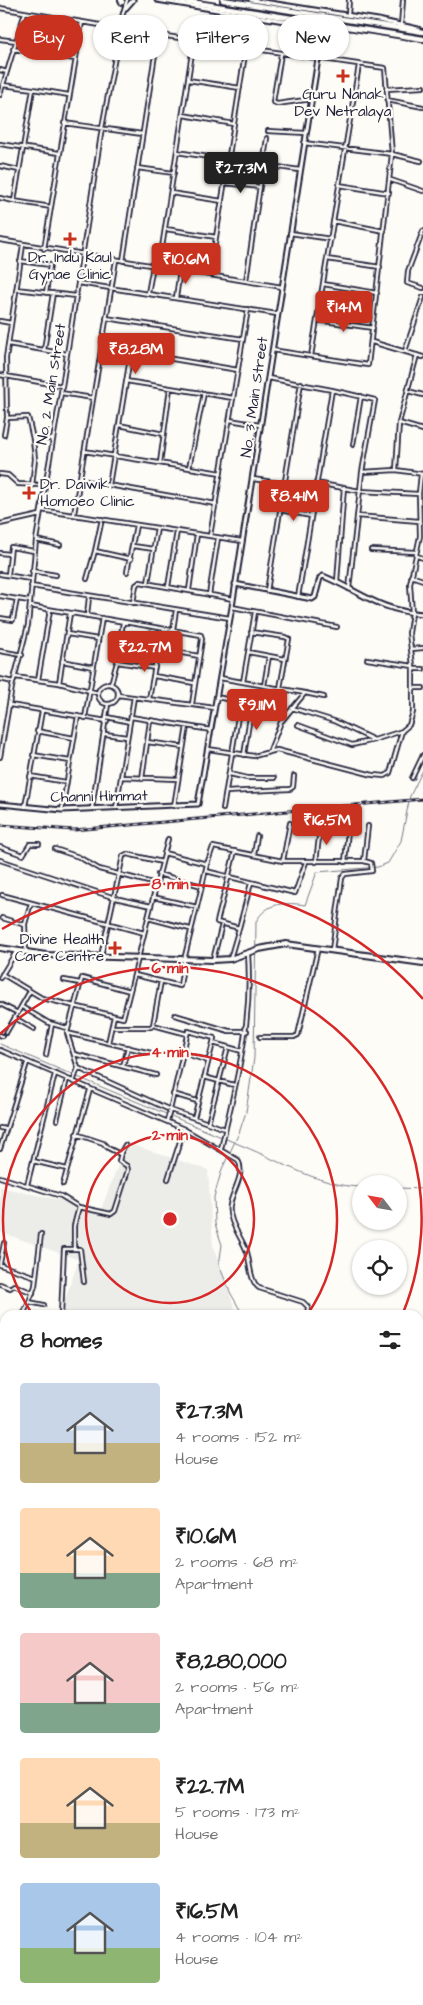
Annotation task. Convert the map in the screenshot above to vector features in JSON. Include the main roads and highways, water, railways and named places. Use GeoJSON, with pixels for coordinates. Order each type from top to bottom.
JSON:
{"type":"FeatureCollection","features":[{"type":"Feature","properties":{"kind":"highway"},"geometry":{"type":"LineString","coordinates":[[178,0],[423,39]]}},
{"type":"Feature","properties":{"kind":"highway"},"geometry":{"type":"LineString","coordinates":[[223,0],[423,31]]}},
{"type":"Feature","properties":{"kind":"main road"},"geometry":{"type":"LineString","coordinates":[[0,948],[26,953],[213,960],[230,959],[259,949],[286,944],[423,963]]}},
{"type":"Feature","properties":{"kind":"waterway"},"geometry":{"type":"LineString","coordinates":[[240,1310],[230,1292],[219,1265],[222,1245],[215,1224],[214,1197],[222,1169],[239,1133],[246,1112],[254,1058],[256,922],[260,915],[271,907],[283,904],[305,905],[317,872],[378,867],[388,863],[401,841],[410,796],[423,770]]}},
{"type":"Feature","properties":{"kind":"waterway"},"geometry":{"type":"LineString","coordinates":[[0,1044],[315,1178],[352,1186]]}},
{"type":"Feature","properties":{"kind":"waterway"},"geometry":{"type":"LineString","coordinates":[[408,1188],[423,1189]]}},
{"type":"Feature","properties":{"kind":"railway"},"geometry":{"type":"LineString","coordinates":[[0,825],[74,830],[423,799]]}},
{"type":"Feature","properties":{"kind":"place","name":"Guru Nanak Dev Netralaya"},"geometry":{"type":"Point","coordinates":[343,76]}},
{"type":"Feature","properties":{"kind":"place","name":"Dr. Indu Kaul Gynae Clinic"},"geometry":{"type":"Point","coordinates":[70,239]}},
{"type":"Feature","properties":{"kind":"place","name":"Dr. Daiwik Homoeo Clinic"},"geometry":{"type":"Point","coordinates":[29,493]}},
{"type":"Feature","properties":{"kind":"place","name":"Divine Health Care Centre"},"geometry":{"type":"Point","coordinates":[115,948]}}]}
